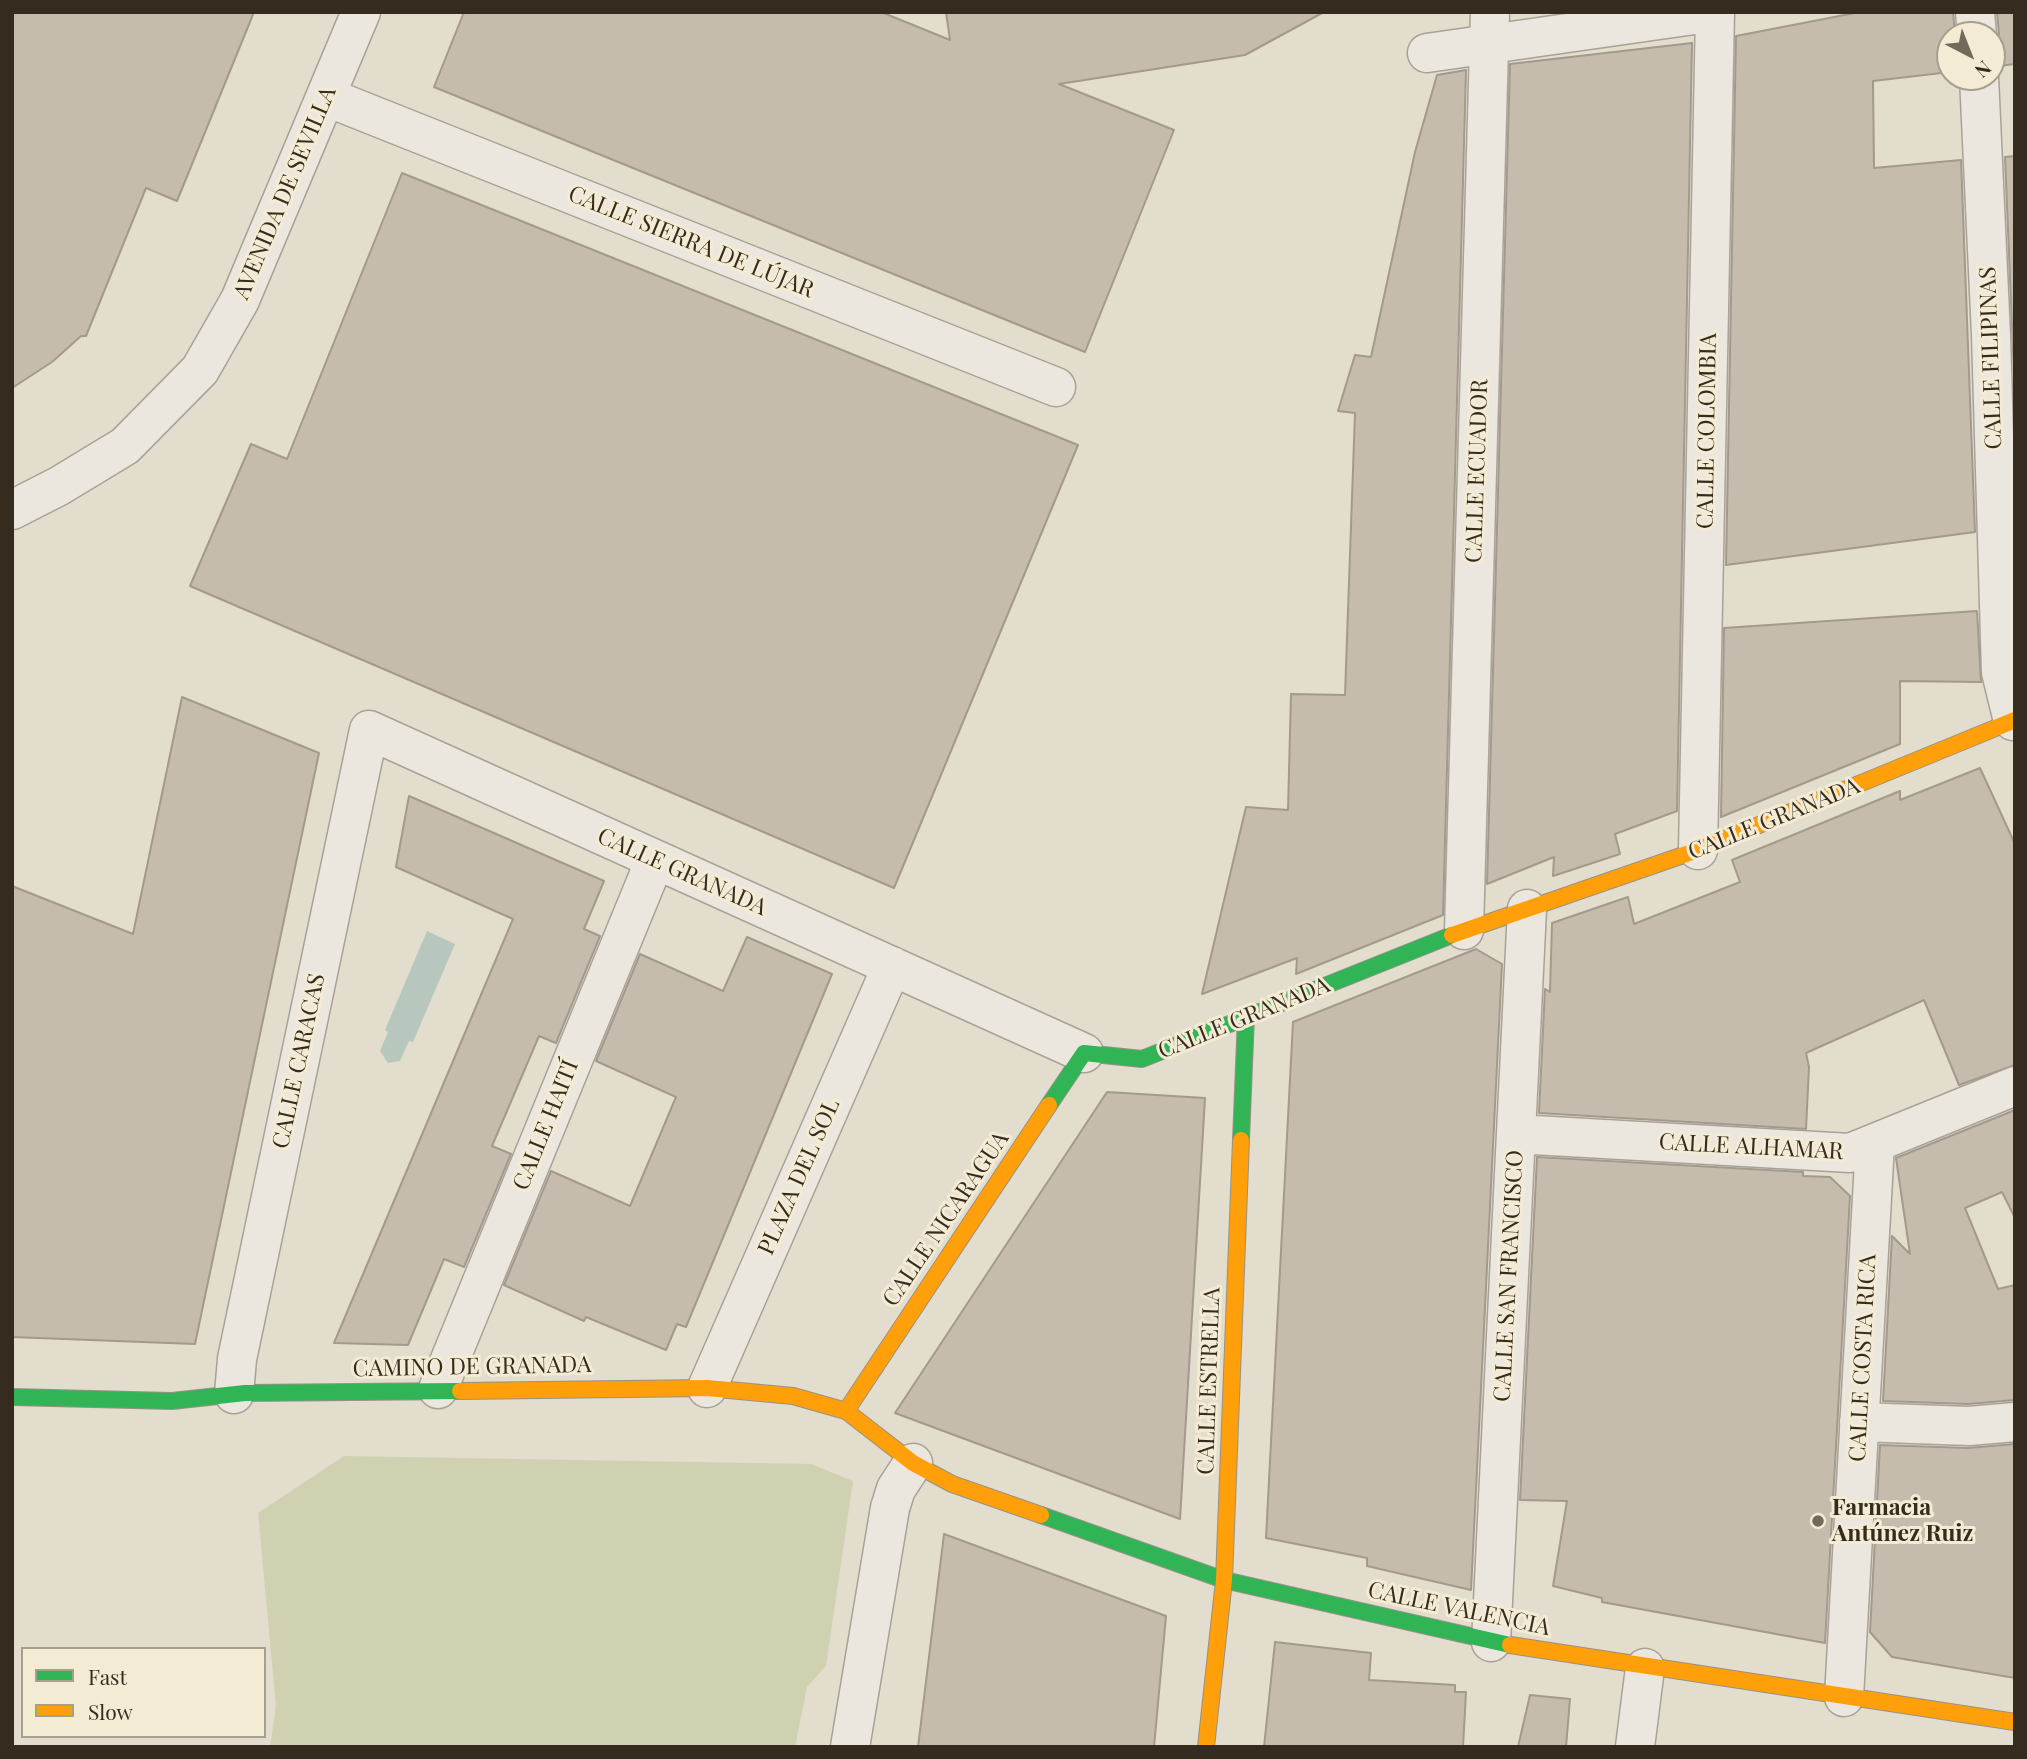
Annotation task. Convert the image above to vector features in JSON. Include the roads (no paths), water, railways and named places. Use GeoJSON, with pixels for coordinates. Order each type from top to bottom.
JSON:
{"type":"FeatureCollection","features":[{"type":"Feature","properties":{"kind":"street","name":"AVENIDA DE SEVILLA"},"geometry":{"type":"LineString","coordinates":[[12,510],[125,446],[200,370],[240,300],[361,12]]}},
{"type":"Feature","properties":{"kind":"street"},"geometry":{"type":"LineString","coordinates":[[1427,52],[1490,28],[1715,12]]}},
{"type":"Feature","properties":{"kind":"street","name":"CALLE COLOMBIA"},"geometry":{"type":"LineString","coordinates":[[1699,850],[1715,12]]}},
{"type":"Feature","properties":{"kind":"street","name":"CALLE ECUADOR"},"geometry":{"type":"LineString","coordinates":[[1464,930],[1490,28]]}},
{"type":"Feature","properties":{"kind":"street","name":"CALLE FILIPINAS"},"geometry":{"type":"LineString","coordinates":[[1980,91],[1991,335],[2001,672],[2014,722]]}},
{"type":"Feature","properties":{"kind":"street","name":"CALLE SIERRA DE LÚJAR"},"geometry":{"type":"LineString","coordinates":[[327,96],[1055,387]]}},
{"type":"Feature","properties":{"kind":"street","name":"CALLE GRANADA"},"geometry":{"type":"LineString","coordinates":[[369,730],[1084,1053],[1142,1059],[1464,930],[1699,850],[2014,722]]}},
{"type":"Feature","properties":{"kind":"street","name":"CALLE CARACAS"},"geometry":{"type":"LineString","coordinates":[[233,1394],[237,1359],[369,730]]}},
{"type":"Feature","properties":{"kind":"street","name":"CALLE HAITÍ"},"geometry":{"type":"LineString","coordinates":[[438,1389],[655,860]]}},
{"type":"Feature","properties":{"kind":"street","name":"CALLE SAN FRANCISCO"},"geometry":{"type":"LineString","coordinates":[[1491,1642],[1527,909]]}},
{"type":"Feature","properties":{"kind":"street","name":"PLAZA DEL SOL"},"geometry":{"type":"LineString","coordinates":[[707,1388],[892,966]]}},
{"type":"Feature","properties":{"kind":"street","name":"CALLE ESTRELLA"},"geometry":{"type":"LineString","coordinates":[[1206,1747],[1224,1580],[1247,1016]]}},
{"type":"Feature","properties":{"kind":"street","name":"CALLE NICARAGUA"},"geometry":{"type":"LineString","coordinates":[[846,1411],[1084,1053]]}},
{"type":"Feature","properties":{"kind":"street","name":"CALLE ALHAMAR"},"geometry":{"type":"LineString","coordinates":[[1516,1135],[1850,1153],[2015,1086]]}},
{"type":"Feature","properties":{"kind":"street","name":"CALLE COSTA RICA"},"geometry":{"type":"LineString","coordinates":[[1844,1698],[1875,1144]]}},
{"type":"Feature","properties":{"kind":"street","name":"CAMINO DE GRANADA"},"geometry":{"type":"LineString","coordinates":[[12,1397],[172,1402],[233,1394],[438,1389],[707,1388],[793,1396],[846,1411],[913,1463]]}},
{"type":"Feature","properties":{"kind":"street"},"geometry":{"type":"LineString","coordinates":[[1859,1422],[1969,1426],[2015,1422]]}},
{"type":"Feature","properties":{"kind":"street"},"geometry":{"type":"LineString","coordinates":[[850,1747],[890,1508],[896,1489],[913,1463]]}},
{"type":"Feature","properties":{"kind":"street","name":"CALLE VALENCIA"},"geometry":{"type":"LineString","coordinates":[[913,1463],[952,1483],[1224,1580],[1491,1642],[1645,1668],[2015,1722]]}},
{"type":"Feature","properties":{"kind":"street"},"geometry":{"type":"LineString","coordinates":[[1635,1747],[1645,1668]]}},
{"type":"Feature","properties":{"kind":"place","name":"Farmacia Antúnez Ruiz"},"geometry":{"type":"Point","coordinates":[1818,1521]}}]}
